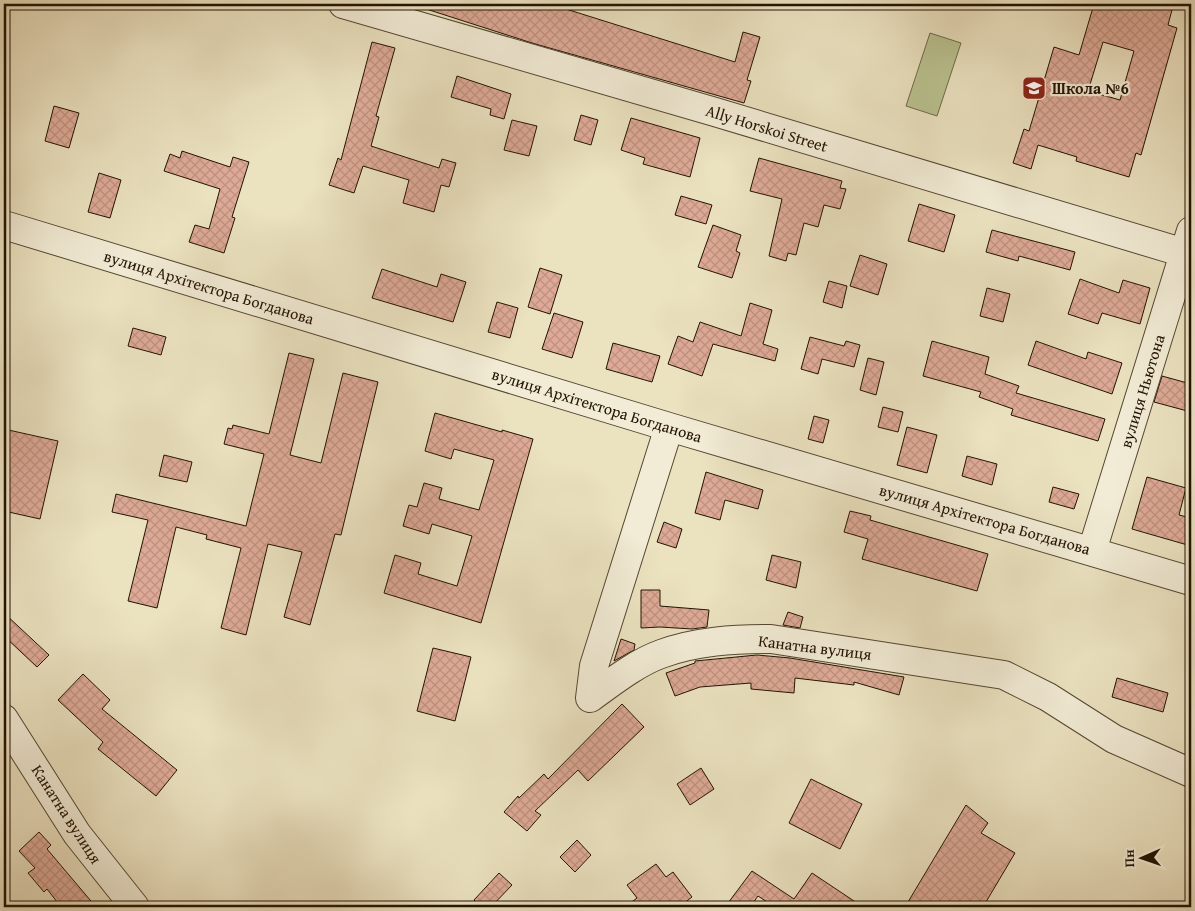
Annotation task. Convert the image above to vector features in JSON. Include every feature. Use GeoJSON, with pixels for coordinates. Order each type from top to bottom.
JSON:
{"type":"FeatureCollection","features":[{"type":"Feature","properties":{"kind":"street","name":"Ally Horskoi Street"},"geometry":{"type":"LineString","coordinates":[[343,4],[715,112],[1189,246]]}},
{"type":"Feature","properties":{"kind":"street","name":"вулиця Архітектора Богданова"},"geometry":{"type":"LineString","coordinates":[[4,225],[670,427],[1092,550],[1191,581]]}},
{"type":"Feature","properties":{"kind":"street","name":"вулиця Ньютона"},"geometry":{"type":"LineString","coordinates":[[1092,550],[1189,246]]}},
{"type":"Feature","properties":{"kind":"street","name":"Канатна вулиця"},"geometry":{"type":"LineString","coordinates":[[670,427],[594,666],[590,698],[619,677],[660,654],[702,643],[738,639],[771,639],[1004,675],[1048,697],[1114,740],[1191,773]]}},
{"type":"Feature","properties":{"kind":"street","name":"Канатна вулиця"},"geometry":{"type":"LineString","coordinates":[[4,719],[77,834],[135,907]]}},
{"type":"Feature","properties":{"kind":"green space"},"geometry":{"type":"Polygon","coordinates":[[[930,33],[961,43],[937,116],[906,106],[930,33]]]}},
{"type":"Feature","properties":{"kind":"building"},"geometry":{"type":"Polygon","coordinates":[[[421,4],[550,4],[735,62],[743,32],[760,37],[747,80],[751,81],[744,103],[532,43],[420,7],[421,4]]]}},
{"type":"Feature","properties":{"kind":"building"},"geometry":{"type":"Polygon","coordinates":[[[1094,4],[1165,4],[1173,6],[1168,25],[1177,28],[1141,155],[1136,153],[1129,177],[1076,161],[1077,157],[1038,145],[1031,169],[1013,163],[1024,129],[1029,131],[1054,47],[1079,55],[1094,4]],[[1103,42],[1088,91],[1120,100],[1134,51],[1103,42]]]}},
{"type":"Feature","properties":{"kind":"building"},"geometry":{"type":"Polygon","coordinates":[[[372,42],[395,48],[376,116],[379,117],[371,146],[439,168],[442,159],[456,163],[449,187],[441,185],[434,212],[403,203],[409,180],[363,166],[354,193],[329,185],[338,158],[341,160],[372,42]]]}},
{"type":"Feature","properties":{"kind":"building"},"geometry":{"type":"Polygon","coordinates":[[[457,76],[511,94],[504,119],[490,115],[491,109],[451,97],[457,76]]]}},
{"type":"Feature","properties":{"kind":"building"},"geometry":{"type":"Polygon","coordinates":[[[54,106],[79,113],[69,148],[45,141],[54,106]]]}},
{"type":"Feature","properties":{"kind":"building"},"geometry":{"type":"Polygon","coordinates":[[[581,115],[598,120],[591,145],[574,140],[581,115]]]}},
{"type":"Feature","properties":{"kind":"building"},"geometry":{"type":"Polygon","coordinates":[[[631,118],[700,138],[690,177],[643,164],[645,158],[621,150],[631,118]]]}},
{"type":"Feature","properties":{"kind":"building"},"geometry":{"type":"Polygon","coordinates":[[[512,120],[537,126],[529,156],[504,150],[512,120]]]}},
{"type":"Feature","properties":{"kind":"building"},"geometry":{"type":"Polygon","coordinates":[[[182,151],[230,167],[233,157],[249,162],[232,217],[235,218],[224,253],[189,242],[195,225],[209,229],[220,189],[164,171],[170,154],[180,158],[182,151]]]}},
{"type":"Feature","properties":{"kind":"building"},"geometry":{"type":"Polygon","coordinates":[[[759,158],[842,181],[840,188],[846,189],[840,209],[824,205],[818,227],[804,223],[796,255],[788,253],[786,261],[769,256],[782,199],[750,191],[759,158]]]}},
{"type":"Feature","properties":{"kind":"building"},"geometry":{"type":"Polygon","coordinates":[[[99,173],[121,180],[110,218],[88,212],[99,173]]]}},
{"type":"Feature","properties":{"kind":"building"},"geometry":{"type":"Polygon","coordinates":[[[681,196],[712,205],[706,224],[675,215],[681,196]]]}},
{"type":"Feature","properties":{"kind":"building"},"geometry":{"type":"Polygon","coordinates":[[[919,204],[955,215],[944,252],[908,241],[919,204]]]}},
{"type":"Feature","properties":{"kind":"building"},"geometry":{"type":"Polygon","coordinates":[[[713,225],[741,235],[736,251],[740,253],[732,278],[698,267],[713,225]]]}},
{"type":"Feature","properties":{"kind":"building"},"geometry":{"type":"Polygon","coordinates":[[[992,230],[1075,252],[1070,270],[1019,256],[1018,261],[986,252],[992,230]]]}},
{"type":"Feature","properties":{"kind":"building"},"geometry":{"type":"Polygon","coordinates":[[[860,255],[887,264],[878,295],[850,286],[860,255]]]}},
{"type":"Feature","properties":{"kind":"building"},"geometry":{"type":"Polygon","coordinates":[[[540,268],[562,275],[550,314],[528,307],[540,268]]]}},
{"type":"Feature","properties":{"kind":"building"},"geometry":{"type":"Polygon","coordinates":[[[382,269],[437,287],[441,274],[466,282],[453,322],[372,298],[382,269]]]}},
{"type":"Feature","properties":{"kind":"building"},"geometry":{"type":"Polygon","coordinates":[[[1080,279],[1119,293],[1123,280],[1150,288],[1140,324],[1102,313],[1098,324],[1068,314],[1080,279]]]}},
{"type":"Feature","properties":{"kind":"building"},"geometry":{"type":"Polygon","coordinates":[[[829,281],[847,286],[842,308],[823,302],[829,281]]]}},
{"type":"Feature","properties":{"kind":"building"},"geometry":{"type":"Polygon","coordinates":[[[987,288],[1010,294],[1003,322],[980,316],[987,288]]]}},
{"type":"Feature","properties":{"kind":"building"},"geometry":{"type":"Polygon","coordinates":[[[497,302],[518,308],[510,338],[488,332],[497,302]]]}},
{"type":"Feature","properties":{"kind":"building"},"geometry":{"type":"Polygon","coordinates":[[[750,303],[772,310],[763,344],[778,349],[775,361],[713,344],[702,376],[668,364],[678,336],[693,342],[700,322],[741,336],[750,303]]]}},
{"type":"Feature","properties":{"kind":"building"},"geometry":{"type":"Polygon","coordinates":[[[554,313],[583,322],[572,358],[542,349],[554,313]]]}},
{"type":"Feature","properties":{"kind":"building"},"geometry":{"type":"Polygon","coordinates":[[[133,328],[166,337],[161,355],[128,346],[133,328]]]}},
{"type":"Feature","properties":{"kind":"building"},"geometry":{"type":"Polygon","coordinates":[[[810,337],[844,346],[846,341],[860,345],[854,367],[822,359],[818,374],[801,369],[810,337]]]}},
{"type":"Feature","properties":{"kind":"building"},"geometry":{"type":"Polygon","coordinates":[[[932,341],[989,357],[985,374],[1019,386],[1016,393],[1105,419],[1098,441],[1011,415],[1013,409],[979,397],[981,392],[923,376],[932,341]]]}},
{"type":"Feature","properties":{"kind":"building"},"geometry":{"type":"Polygon","coordinates":[[[1036,341],[1086,359],[1088,352],[1122,363],[1112,394],[1028,365],[1036,341]]]}},
{"type":"Feature","properties":{"kind":"building"},"geometry":{"type":"Polygon","coordinates":[[[613,343],[660,356],[652,382],[606,369],[613,343]]]}},
{"type":"Feature","properties":{"kind":"building"},"geometry":{"type":"Polygon","coordinates":[[[289,353],[314,359],[290,455],[321,463],[343,373],[378,382],[341,535],[335,534],[310,625],[284,617],[302,552],[268,544],[246,635],[221,628],[241,548],[206,539],[207,535],[176,527],[157,608],[128,601],[148,520],[112,512],[116,494],[246,526],[264,454],[224,444],[228,428],[232,429],[233,425],[269,434],[289,353]]]}},
{"type":"Feature","properties":{"kind":"building"},"geometry":{"type":"Polygon","coordinates":[[[868,358],[884,362],[876,395],[860,390],[868,358]]]}},
{"type":"Feature","properties":{"kind":"building"},"geometry":{"type":"Polygon","coordinates":[[[1162,376],[1191,384],[1191,412],[1154,402],[1162,376]]]}},
{"type":"Feature","properties":{"kind":"building"},"geometry":{"type":"Polygon","coordinates":[[[883,407],[903,412],[898,432],[878,427],[883,407]]]}},
{"type":"Feature","properties":{"kind":"building"},"geometry":{"type":"Polygon","coordinates":[[[435,413],[533,439],[481,623],[384,593],[395,555],[421,563],[418,574],[457,586],[472,536],[432,524],[429,534],[403,526],[409,505],[417,507],[424,483],[442,488],[439,499],[479,510],[494,460],[454,449],[451,459],[425,451],[435,413]]]}},
{"type":"Feature","properties":{"kind":"building"},"geometry":{"type":"Polygon","coordinates":[[[814,416],[829,420],[823,443],[808,439],[814,416]]]}},
{"type":"Feature","properties":{"kind":"building"},"geometry":{"type":"Polygon","coordinates":[[[907,427],[937,435],[927,473],[897,465],[907,427]]]}},
{"type":"Feature","properties":{"kind":"building"},"geometry":{"type":"Polygon","coordinates":[[[4,429],[58,441],[40,519],[4,511],[4,429]]]}},
{"type":"Feature","properties":{"kind":"building"},"geometry":{"type":"Polygon","coordinates":[[[164,455],[192,462],[187,482],[159,476],[164,455]]]}},
{"type":"Feature","properties":{"kind":"building"},"geometry":{"type":"Polygon","coordinates":[[[967,456],[997,464],[992,485],[962,476],[967,456]]]}},
{"type":"Feature","properties":{"kind":"building"},"geometry":{"type":"Polygon","coordinates":[[[706,472],[763,490],[758,509],[725,500],[720,520],[695,513],[706,472]]]}},
{"type":"Feature","properties":{"kind":"building"},"geometry":{"type":"Polygon","coordinates":[[[1147,477],[1186,488],[1179,515],[1191,518],[1191,546],[1132,529],[1147,477]]]}},
{"type":"Feature","properties":{"kind":"building"},"geometry":{"type":"Polygon","coordinates":[[[1053,487],[1079,494],[1074,509],[1049,502],[1053,487]]]}},
{"type":"Feature","properties":{"kind":"building"},"geometry":{"type":"Polygon","coordinates":[[[850,511],[871,516],[870,520],[988,554],[977,591],[862,559],[868,539],[844,532],[850,511]]]}},
{"type":"Feature","properties":{"kind":"building"},"geometry":{"type":"Polygon","coordinates":[[[664,522],[682,529],[676,548],[657,542],[664,522]]]}},
{"type":"Feature","properties":{"kind":"building"},"geometry":{"type":"Polygon","coordinates":[[[772,555],[801,562],[796,588],[766,580],[772,555]]]}},
{"type":"Feature","properties":{"kind":"building"},"geometry":{"type":"Polygon","coordinates":[[[641,590],[660,590],[660,606],[709,610],[707,627],[692,629],[641,628],[641,590]]]}},
{"type":"Feature","properties":{"kind":"building"},"geometry":{"type":"Polygon","coordinates":[[[788,612],[803,617],[800,628],[783,625],[788,612]]]}},
{"type":"Feature","properties":{"kind":"building"},"geometry":{"type":"Polygon","coordinates":[[[4,613],[49,655],[37,667],[4,636],[4,613]]]}},
{"type":"Feature","properties":{"kind":"building"},"geometry":{"type":"Polygon","coordinates":[[[621,639],[635,644],[634,650],[614,661],[621,639]]]}},
{"type":"Feature","properties":{"kind":"building"},"geometry":{"type":"Polygon","coordinates":[[[433,648],[471,657],[455,721],[417,711],[433,648]]]}},
{"type":"Feature","properties":{"kind":"building"},"geometry":{"type":"Polygon","coordinates":[[[757,655],[790,658],[904,677],[899,695],[854,682],[854,685],[795,678],[794,693],[751,689],[751,683],[700,687],[675,696],[666,673],[695,663],[695,661],[757,655]]]}},
{"type":"Feature","properties":{"kind":"building"},"geometry":{"type":"Polygon","coordinates":[[[83,674],[110,700],[102,709],[177,770],[156,796],[98,749],[103,742],[58,700],[83,674]]]}},
{"type":"Feature","properties":{"kind":"building"},"geometry":{"type":"Polygon","coordinates":[[[1117,678],[1168,693],[1163,712],[1112,697],[1117,678]]]}},
{"type":"Feature","properties":{"kind":"building"},"geometry":{"type":"Polygon","coordinates":[[[622,704],[644,727],[588,781],[578,770],[535,811],[541,815],[527,831],[504,812],[518,796],[519,798],[544,774],[548,779],[622,704]]]}},
{"type":"Feature","properties":{"kind":"building"},"geometry":{"type":"Polygon","coordinates":[[[701,768],[714,789],[690,805],[677,784],[701,768]]]}},
{"type":"Feature","properties":{"kind":"building"},"geometry":{"type":"Polygon","coordinates":[[[811,779],[862,804],[840,849],[789,823],[811,779]]]}},
{"type":"Feature","properties":{"kind":"building"},"geometry":{"type":"Polygon","coordinates":[[[966,805],[988,823],[981,833],[1015,853],[983,907],[905,907],[966,805]]]}},
{"type":"Feature","properties":{"kind":"building"},"geometry":{"type":"Polygon","coordinates":[[[39,832],[51,845],[47,849],[96,907],[61,907],[47,889],[44,892],[28,873],[35,868],[19,851],[39,832]]]}},
{"type":"Feature","properties":{"kind":"building"},"geometry":{"type":"Polygon","coordinates":[[[577,840],[591,855],[575,872],[560,857],[577,840]]]}},
{"type":"Feature","properties":{"kind":"building"},"geometry":{"type":"Polygon","coordinates":[[[656,864],[666,877],[673,872],[692,897],[679,907],[625,907],[637,898],[627,885],[656,864]]]}},
{"type":"Feature","properties":{"kind":"building"},"geometry":{"type":"Polygon","coordinates":[[[752,871],[794,899],[812,873],[863,907],[775,907],[758,896],[750,907],[725,907],[752,871]]]}},
{"type":"Feature","properties":{"kind":"building"},"geometry":{"type":"Polygon","coordinates":[[[499,873],[512,885],[491,907],[481,907],[474,900],[499,873]]]}},
{"type":"Feature","properties":{"kind":"place","name":"Школа №6"},"geometry":{"type":"Point","coordinates":[1034,88]}}]}
